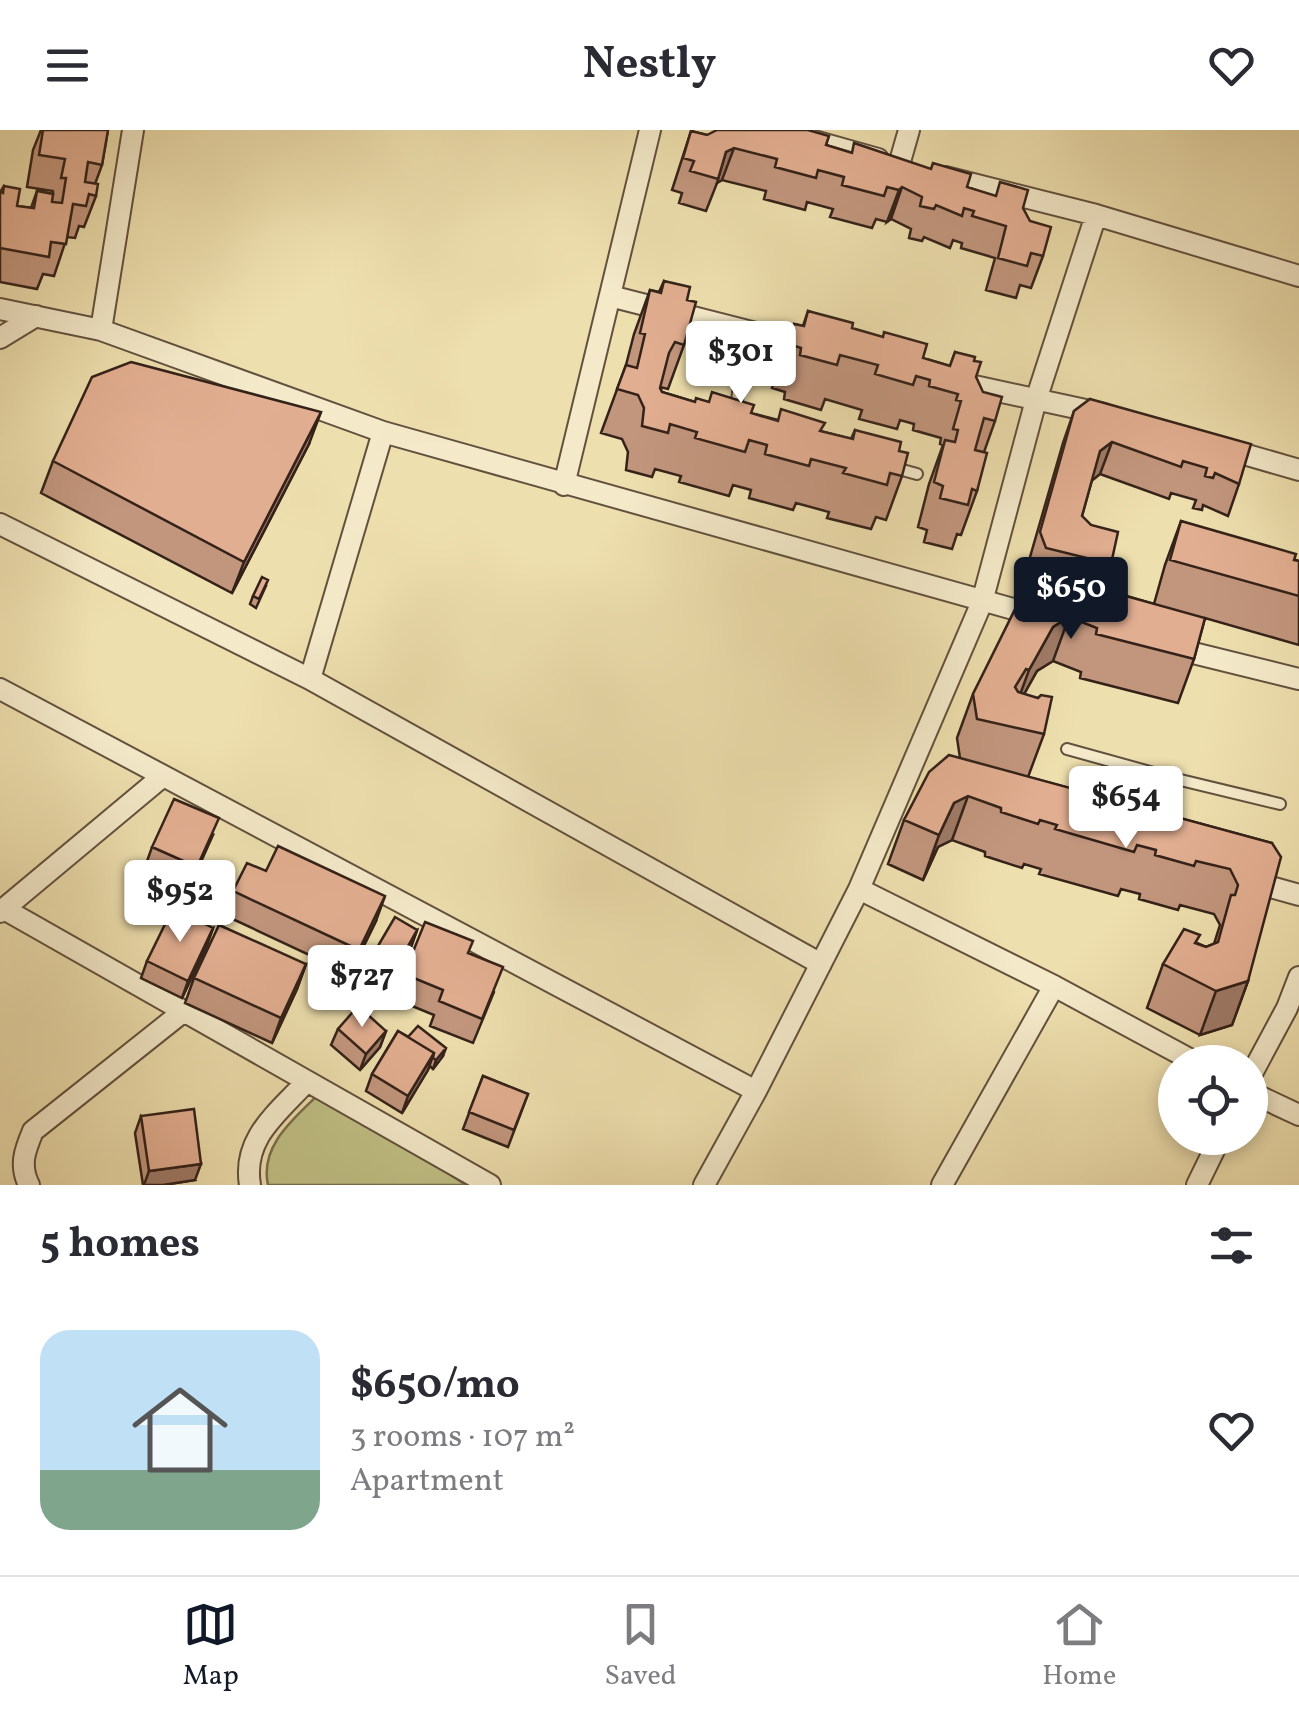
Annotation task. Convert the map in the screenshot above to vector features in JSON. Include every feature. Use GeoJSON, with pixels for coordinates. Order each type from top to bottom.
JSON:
{"type":"FeatureCollection","features":[{"type":"Feature","properties":{"kind":"street"},"geometry":{"type":"LineString","coordinates":[[101,330],[133,130]]}},
{"type":"Feature","properties":{"kind":"street"},"geometry":{"type":"LineString","coordinates":[[564,485],[650,130]]}},
{"type":"Feature","properties":{"kind":"street"},"geometry":{"type":"LineString","coordinates":[[775,130],[1096,216],[1299,276]]}},
{"type":"Feature","properties":{"kind":"street"},"geometry":{"type":"LineString","coordinates":[[899,165],[909,130]]}},
{"type":"Feature","properties":{"kind":"street"},"geometry":{"type":"LineString","coordinates":[[704,1185],[912,786],[982,602],[1036,400],[1096,216]]}},
{"type":"Feature","properties":{"kind":"street"},"geometry":{"type":"LineString","coordinates":[[610,296],[822,350]]}},
{"type":"Feature","properties":{"kind":"street"},"geometry":{"type":"LineString","coordinates":[[0,309],[101,330],[383,432],[1057,620]]}},
{"type":"Feature","properties":{"kind":"street"},"geometry":{"type":"LineString","coordinates":[[0,338],[36,316]]}},
{"type":"Feature","properties":{"kind":"street"},"geometry":{"type":"LineString","coordinates":[[939,378],[1131,421]]}},
{"type":"Feature","properties":{"kind":"street"},"geometry":{"type":"LineString","coordinates":[[310,680],[383,432]]}},
{"type":"Feature","properties":{"kind":"street"},"geometry":{"type":"LineString","coordinates":[[1206,443],[1299,470]]}},
{"type":"Feature","properties":{"kind":"street"},"geometry":{"type":"LineString","coordinates":[[0,524],[310,680],[821,964]]}},
{"type":"Feature","properties":{"kind":"street"},"geometry":{"type":"LineString","coordinates":[[1150,643],[1299,678]]}},
{"type":"Feature","properties":{"kind":"street"},"geometry":{"type":"LineString","coordinates":[[0,689],[756,1091]]}},
{"type":"Feature","properties":{"kind":"street"},"geometry":{"type":"LineString","coordinates":[[163,776],[2,911],[490,1185]]}},
{"type":"Feature","properties":{"kind":"street"},"geometry":{"type":"LineString","coordinates":[[1230,875],[1299,895]]}},
{"type":"Feature","properties":{"kind":"street"},"geometry":{"type":"LineString","coordinates":[[858,889],[1163,1045]]}},
{"type":"Feature","properties":{"kind":"street"},"geometry":{"type":"LineString","coordinates":[[1267,1045],[1299,977]]}},
{"type":"Feature","properties":{"kind":"street"},"geometry":{"type":"LineString","coordinates":[[942,1185],[1054,986]]}},
{"type":"Feature","properties":{"kind":"street"},"geometry":{"type":"LineString","coordinates":[[29,1185],[23,1174],[23,1153],[33,1131],[184,1011]]}},
{"type":"Feature","properties":{"kind":"street"},"geometry":{"type":"LineString","coordinates":[[250,1185],[253,1141],[307,1081]]}},
{"type":"Feature","properties":{"kind":"street"},"geometry":{"type":"LineString","coordinates":[[1268,1100],[1299,1115]]}},
{"type":"Feature","properties":{"kind":"street"},"geometry":{"type":"LineString","coordinates":[[1197,1185],[1212,1155]]}},
{"type":"Feature","properties":{"kind":"lane"},"geometry":{"type":"LineString","coordinates":[[745,332],[735,408],[748,423]]}},
{"type":"Feature","properties":{"kind":"lane"},"geometry":{"type":"LineString","coordinates":[[880,464],[916,474]]}},
{"type":"Feature","properties":{"kind":"lane"},"geometry":{"type":"LineString","coordinates":[[1068,749],[1280,804]]}},
{"type":"Feature","properties":{"kind":"lane"},"geometry":{"type":"LineString","coordinates":[[1149,832],[1168,777]]}},
{"type":"Feature","properties":{"kind":"green space"},"geometry":{"type":"Polygon","coordinates":[[[323,1090],[466,1185],[268,1185],[269,1157],[275,1144],[323,1090]]]}},
{"type":"Feature","properties":{"kind":"building"},"geometry":{"type":"Polygon","coordinates":[[[43,130],[108,130],[102,165],[88,162],[85,182],[98,184],[96,196],[89,194],[86,206],[73,204],[66,244],[51,242],[49,257],[0,248],[0,192],[3,193],[4,186],[20,189],[17,206],[34,208],[37,191],[53,194],[52,202],[62,203],[65,159],[39,155],[43,130]]]}},
{"type":"Feature","properties":{"kind":"building"},"geometry":{"type":"Polygon","coordinates":[[[717,130],[808,130],[829,136],[826,145],[852,153],[854,143],[931,169],[933,163],[971,174],[967,187],[996,196],[1000,182],[1028,190],[1023,208],[1030,221],[1051,227],[1043,256],[1031,253],[1027,266],[998,258],[1006,226],[972,216],[974,211],[964,208],[962,216],[936,205],[934,209],[920,206],[922,197],[902,187],[887,187],[884,196],[842,185],[844,177],[818,170],[816,178],[775,167],[777,159],[734,148],[726,152],[718,179],[690,171],[694,161],[683,158],[691,131],[707,135],[717,130]]]}},
{"type":"Feature","properties":{"kind":"building"},"geometry":{"type":"Polygon","coordinates":[[[664,281],[690,287],[687,300],[696,302],[684,345],[675,342],[669,353],[662,392],[709,402],[712,392],[754,405],[751,413],[778,421],[781,409],[825,423],[820,431],[853,439],[855,430],[901,442],[899,451],[908,453],[902,476],[890,473],[887,485],[811,459],[809,466],[765,454],[767,445],[749,440],[745,452],[695,438],[697,432],[670,424],[668,433],[642,426],[644,408],[638,395],[617,389],[626,365],[637,368],[650,290],[661,293],[664,281]]]}},
{"type":"Feature","properties":{"kind":"building"},"geometry":{"type":"Polygon","coordinates":[[[808,311],[853,323],[852,328],[883,337],[884,332],[927,344],[923,358],[950,366],[955,352],[981,362],[976,377],[983,392],[1002,397],[995,421],[984,418],[975,450],[987,453],[977,491],[972,489],[968,505],[940,498],[943,486],[934,482],[945,440],[955,442],[958,430],[953,429],[961,401],[956,400],[958,394],[929,386],[930,380],[916,376],[913,385],[875,374],[878,365],[840,355],[837,365],[800,355],[801,348],[788,344],[794,324],[804,326],[808,311]]]}},
{"type":"Feature","properties":{"kind":"building"},"geometry":{"type":"Polygon","coordinates":[[[131,362],[321,412],[244,562],[53,461],[92,377],[131,362]]]}},
{"type":"Feature","properties":{"kind":"building"},"geometry":{"type":"Polygon","coordinates":[[[1090,399],[1251,444],[1239,484],[1215,473],[1213,478],[1205,476],[1207,468],[1183,461],[1181,467],[1112,442],[1100,451],[1082,516],[1091,525],[1118,532],[1111,564],[1046,548],[1040,532],[1074,411],[1090,399]]]}},
{"type":"Feature","properties":{"kind":"building"},"geometry":{"type":"Polygon","coordinates":[[[1181,521],[1296,554],[1299,596],[1170,560],[1181,521]]]}},
{"type":"Feature","properties":{"kind":"building"},"geometry":{"type":"Polygon","coordinates":[[[1047,574],[1205,618],[1194,659],[1096,634],[1097,628],[1069,617],[1053,627],[1015,687],[1018,692],[1038,698],[1052,697],[1044,734],[977,719],[973,694],[1028,583],[1047,574]]]}},
{"type":"Feature","properties":{"kind":"building"},"geometry":{"type":"Polygon","coordinates":[[[262,577],[268,580],[259,599],[253,596],[262,577]]]}},
{"type":"Feature","properties":{"kind":"building"},"geometry":{"type":"Polygon","coordinates":[[[949,755],[1272,843],[1281,857],[1248,981],[1216,991],[1163,964],[1184,929],[1200,935],[1195,943],[1206,947],[1218,942],[1231,895],[1235,895],[1238,885],[1230,869],[1196,861],[1194,866],[1155,855],[1156,850],[1137,845],[1134,852],[1055,829],[1057,825],[1040,820],[1038,824],[1001,812],[1001,808],[968,796],[954,803],[939,835],[904,820],[929,772],[949,755]]]}},
{"type":"Feature","properties":{"kind":"building"},"geometry":{"type":"Polygon","coordinates":[[[174,799],[219,818],[197,867],[152,847],[174,799]]]}},
{"type":"Feature","properties":{"kind":"building"},"geometry":{"type":"Polygon","coordinates":[[[278,846],[385,896],[359,950],[233,891],[247,863],[266,871],[278,846]]]}},
{"type":"Feature","properties":{"kind":"building"},"geometry":{"type":"Polygon","coordinates":[[[173,908],[213,928],[188,981],[147,961],[173,908]]]}},
{"type":"Feature","properties":{"kind":"building"},"geometry":{"type":"Polygon","coordinates":[[[395,917],[417,930],[398,964],[375,951],[395,917]]]}},
{"type":"Feature","properties":{"kind":"building"},"geometry":{"type":"Polygon","coordinates":[[[425,922],[473,941],[468,953],[503,967],[482,1019],[439,1001],[443,990],[404,974],[425,922]]]}},
{"type":"Feature","properties":{"kind":"building"},"geometry":{"type":"Polygon","coordinates":[[[219,925],[306,964],[281,1018],[194,978],[219,925]]]}},
{"type":"Feature","properties":{"kind":"building"},"geometry":{"type":"Polygon","coordinates":[[[358,1006],[386,1031],[366,1054],[338,1029],[358,1006]]]}},
{"type":"Feature","properties":{"kind":"building"},"geometry":{"type":"Polygon","coordinates":[[[418,1026],[446,1048],[436,1060],[434,1053],[408,1037],[418,1026]]]}},
{"type":"Feature","properties":{"kind":"building"},"geometry":{"type":"Polygon","coordinates":[[[398,1031],[434,1053],[408,1096],[372,1074],[398,1031]]]}},
{"type":"Feature","properties":{"kind":"building"},"geometry":{"type":"Polygon","coordinates":[[[483,1076],[528,1094],[514,1130],[469,1112],[483,1076]]]}},
{"type":"Feature","properties":{"kind":"building"},"geometry":{"type":"Polygon","coordinates":[[[194,1109],[201,1164],[149,1171],[141,1116],[194,1109]]]}}]}
